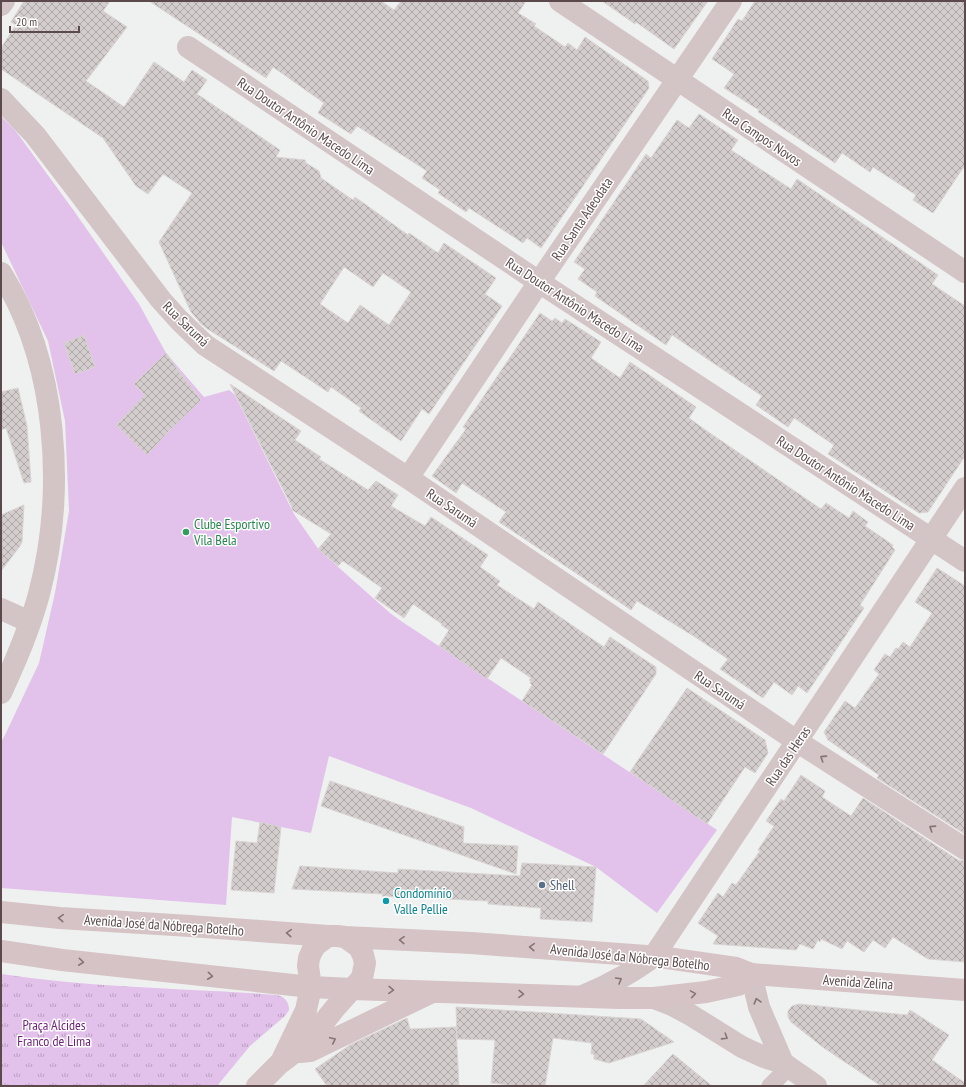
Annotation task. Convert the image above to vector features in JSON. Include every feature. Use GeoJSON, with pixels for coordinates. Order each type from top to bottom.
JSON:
{"type":"FeatureCollection","features":[{"type":"Feature","properties":{"kind":"main road","name":"Avenida José da Nóbrega Botelho"},"geometry":{"type":"LineString","coordinates":[[1,912],[60,918],[336,937],[471,943],[654,956],[736,968],[751,974],[738,985],[685,995],[654,998],[352,989]]}},
{"type":"Feature","properties":{"kind":"main road"},"geometry":{"type":"LineString","coordinates":[[257,1086],[308,1042],[320,1029],[335,1008],[362,978],[365,963],[359,947],[336,937],[316,945],[312,951],[308,966],[311,987],[306,1010],[288,1058]]}},
{"type":"Feature","properties":{"kind":"main road"},"geometry":{"type":"LineString","coordinates":[[1,951],[62,960],[311,987],[352,989]]}},
{"type":"Feature","properties":{"kind":"main road","name":"Avenida Zelina"},"geometry":{"type":"LineString","coordinates":[[751,974],[965,990]]}},
{"type":"Feature","properties":{"kind":"main road"},"geometry":{"type":"LineString","coordinates":[[288,1058],[310,1051],[433,992]]}},
{"type":"Feature","properties":{"kind":"street"},"geometry":{"type":"LineString","coordinates":[[1,5],[4,1]]}},
{"type":"Feature","properties":{"kind":"street","name":"Rua Campos Novos"},"geometry":{"type":"LineString","coordinates":[[560,1],[965,272]]}},
{"type":"Feature","properties":{"kind":"street","name":"Rua Santa Adeodata"},"geometry":{"type":"LineString","coordinates":[[408,478],[539,282],[731,1]]}},
{"type":"Feature","properties":{"kind":"street","name":"Rua Doutor Antônio Macedo Lima"},"geometry":{"type":"LineString","coordinates":[[188,47],[539,282],[965,561]]}},
{"type":"Feature","properties":{"kind":"street","name":"Rua Sarumá"},"geometry":{"type":"LineString","coordinates":[[1,99],[35,135],[161,300],[179,320],[205,344],[408,478],[798,742],[965,849]]}},
{"type":"Feature","properties":{"kind":"street"},"geometry":{"type":"LineString","coordinates":[[1,273],[26,322],[45,380],[52,438],[54,483],[50,537],[40,593],[23,643],[1,693]]}},
{"type":"Feature","properties":{"kind":"street","name":"Rua das Heras"},"geometry":{"type":"LineString","coordinates":[[584,996],[635,971],[654,956],[798,742],[965,488]]}},
{"type":"Feature","properties":{"kind":"street"},"geometry":{"type":"LineString","coordinates":[[1,609],[30,622]]}},
{"type":"Feature","properties":{"kind":"street"},"geometry":{"type":"LineString","coordinates":[[751,974],[759,1007],[786,1065]]}},
{"type":"Feature","properties":{"kind":"street"},"geometry":{"type":"LineString","coordinates":[[654,998],[684,1011],[742,1047],[786,1065],[816,1086]]}},
{"type":"Feature","properties":{"kind":"street"},"geometry":{"type":"LineString","coordinates":[[770,1086],[786,1065]]}},
{"type":"Feature","properties":{"kind":"green space","name":"Clube Esportivo Vila Bela"},"geometry":{"type":"Polygon","coordinates":[[[1,116],[15,130],[139,304],[166,353],[204,397],[229,390],[235,395],[294,514],[319,550],[401,621],[717,830],[657,913],[596,867],[471,808],[329,756],[311,833],[232,817],[226,905],[1,888],[1,742],[39,663],[55,593],[69,511],[65,421],[48,341],[1,242],[1,116]]]}},
{"type":"Feature","properties":{"kind":"green space","name":"Praça Alcides Franco de Lima"},"geometry":{"type":"Polygon","coordinates":[[[1,974],[35,979],[104,985],[277,995],[286,1000],[289,1010],[285,1016],[250,1046],[217,1086],[1,1086],[1,974]]]}},
{"type":"Feature","properties":{"kind":"building"},"geometry":{"type":"Polygon","coordinates":[[[24,1],[110,1],[103,11],[127,27],[86,81],[124,107],[154,62],[184,82],[192,70],[207,80],[197,94],[280,150],[276,157],[305,160],[306,163],[319,171],[321,178],[353,200],[355,197],[408,235],[409,233],[438,253],[444,243],[496,278],[485,294],[502,306],[429,414],[422,409],[401,441],[359,411],[361,408],[331,387],[328,392],[281,361],[274,371],[199,322],[191,312],[159,242],[192,193],[163,174],[148,194],[136,186],[103,138],[1,69],[1,48],[16,25],[11,22],[24,1]],[[344,267],[320,304],[348,323],[360,305],[389,325],[411,292],[383,273],[373,287],[344,267]]]}},
{"type":"Feature","properties":{"kind":"building"},"geometry":{"type":"Polygon","coordinates":[[[149,1],[381,1],[394,10],[401,1],[526,1],[518,13],[536,24],[534,26],[565,47],[568,43],[577,50],[585,37],[648,81],[649,88],[541,248],[527,238],[523,243],[469,208],[466,212],[438,193],[440,190],[422,178],[427,171],[357,126],[351,134],[318,113],[324,103],[273,67],[266,78],[149,1]]]}},
{"type":"Feature","properties":{"kind":"building"},"geometry":{"type":"Polygon","coordinates":[[[602,1],[708,1],[674,49],[636,22],[635,24],[602,1]]]}},
{"type":"Feature","properties":{"kind":"building"},"geometry":{"type":"Polygon","coordinates":[[[755,1],[965,1],[965,165],[933,213],[913,200],[916,195],[873,167],[870,172],[842,153],[835,163],[758,112],[759,110],[724,88],[734,74],[712,59],[738,19],[742,21],[755,1]]]}},
{"type":"Feature","properties":{"kind":"building"},"geometry":{"type":"Polygon","coordinates":[[[699,114],[738,140],[731,150],[791,189],[797,179],[938,275],[932,284],[965,306],[965,456],[928,512],[919,513],[828,454],[834,445],[794,418],[788,427],[756,405],[762,396],[672,335],[666,345],[595,296],[597,292],[578,279],[585,269],[574,262],[646,154],[651,158],[677,120],[689,128],[699,114]]]}},
{"type":"Feature","properties":{"kind":"building"},"geometry":{"type":"Polygon","coordinates":[[[540,313],[552,321],[555,318],[562,323],[565,319],[601,342],[591,358],[620,378],[630,362],[696,407],[689,418],[704,429],[821,509],[826,503],[849,518],[853,511],[868,522],[865,526],[893,545],[892,547],[895,550],[860,605],[864,608],[807,693],[798,686],[792,695],[774,682],[763,698],[720,669],[728,659],[637,601],[631,610],[499,522],[506,512],[462,483],[456,493],[432,476],[466,429],[463,427],[540,313]]]}},
{"type":"Feature","properties":{"kind":"building"},"geometry":{"type":"Polygon","coordinates":[[[84,335],[95,367],[75,374],[64,343],[84,335]]]}},
{"type":"Feature","properties":{"kind":"building"},"geometry":{"type":"Polygon","coordinates":[[[166,353],[201,400],[147,455],[116,425],[145,395],[134,384],[166,353]]]}},
{"type":"Feature","properties":{"kind":"building"},"geometry":{"type":"Polygon","coordinates":[[[230,384],[301,431],[295,440],[321,457],[319,459],[368,490],[376,481],[398,495],[391,506],[425,526],[431,517],[488,555],[480,567],[500,581],[497,585],[534,609],[538,602],[604,647],[610,637],[656,667],[656,674],[603,754],[522,701],[532,685],[530,683],[531,681],[529,680],[531,678],[501,658],[487,679],[439,646],[449,630],[441,625],[442,624],[413,604],[404,618],[375,598],[382,588],[343,561],[338,566],[318,549],[331,534],[292,510],[292,507],[230,384]]]}},
{"type":"Feature","properties":{"kind":"building"},"geometry":{"type":"Polygon","coordinates":[[[18,388],[27,426],[31,482],[24,483],[6,428],[1,430],[1,392],[18,388]]]}},
{"type":"Feature","properties":{"kind":"building"},"geometry":{"type":"Polygon","coordinates":[[[24,505],[22,542],[1,571],[1,515],[24,505]]]}},
{"type":"Feature","properties":{"kind":"building"},"geometry":{"type":"Polygon","coordinates":[[[937,568],[965,586],[965,834],[877,778],[879,775],[828,740],[824,732],[845,701],[855,708],[879,674],[874,670],[885,654],[890,657],[896,648],[898,649],[903,642],[910,647],[932,613],[915,602],[937,568]]]}},
{"type":"Feature","properties":{"kind":"building"},"geometry":{"type":"Polygon","coordinates":[[[687,688],[765,740],[768,753],[755,773],[745,767],[707,824],[630,772],[687,688]]]}},
{"type":"Feature","properties":{"kind":"building"},"geometry":{"type":"Polygon","coordinates":[[[801,775],[825,791],[822,797],[851,816],[863,798],[958,860],[965,861],[965,962],[928,959],[893,937],[885,948],[873,940],[864,952],[847,941],[842,949],[821,939],[820,942],[818,940],[813,949],[800,944],[796,950],[713,944],[718,936],[698,923],[718,893],[723,897],[732,883],[736,885],[760,851],[758,850],[774,826],[766,821],[781,799],[784,801],[801,775]]]}},
{"type":"Feature","properties":{"kind":"building"},"geometry":{"type":"Polygon","coordinates":[[[330,781],[464,827],[463,843],[518,846],[516,874],[321,806],[330,781]]]}},
{"type":"Feature","properties":{"kind":"building"},"geometry":{"type":"Polygon","coordinates":[[[260,822],[281,827],[274,893],[231,890],[236,841],[257,843],[260,822]]]}},
{"type":"Feature","properties":{"kind":"building"},"geometry":{"type":"Polygon","coordinates":[[[522,863],[596,867],[592,922],[540,919],[541,908],[488,904],[488,901],[382,896],[383,894],[292,889],[300,866],[398,873],[398,869],[520,876],[522,863]]]}},
{"type":"Feature","properties":{"kind":"building"},"geometry":{"type":"Polygon","coordinates":[[[799,1004],[907,1015],[910,1010],[949,1035],[932,1060],[965,1083],[965,1086],[881,1086],[824,1048],[791,1022],[788,1017],[788,1011],[792,1006],[799,1004]]]}},
{"type":"Feature","properties":{"kind":"building"},"geometry":{"type":"Polygon","coordinates":[[[456,1007],[641,1019],[674,1042],[609,1063],[594,1059],[594,1054],[591,1054],[592,1043],[553,1038],[545,1086],[514,1086],[491,1083],[495,1040],[457,1039],[456,1007]]]}},
{"type":"Feature","properties":{"kind":"building"},"geometry":{"type":"Polygon","coordinates":[[[407,1018],[410,1029],[456,1027],[459,1086],[327,1086],[315,1069],[350,1045],[407,1018]]]}},
{"type":"Feature","properties":{"kind":"building"},"geometry":{"type":"Polygon","coordinates":[[[673,1054],[712,1086],[643,1086],[673,1054]]]}},
{"type":"Feature","properties":{"kind":"place","name":"Clube Esportivo Vila Bela"},"geometry":{"type":"Point","coordinates":[186,532]}},
{"type":"Feature","properties":{"kind":"place","name":"Shell"},"geometry":{"type":"Point","coordinates":[542,885]}},
{"type":"Feature","properties":{"kind":"place","name":"Condomínio Valle Pellie"},"geometry":{"type":"Point","coordinates":[386,901]}}]}
